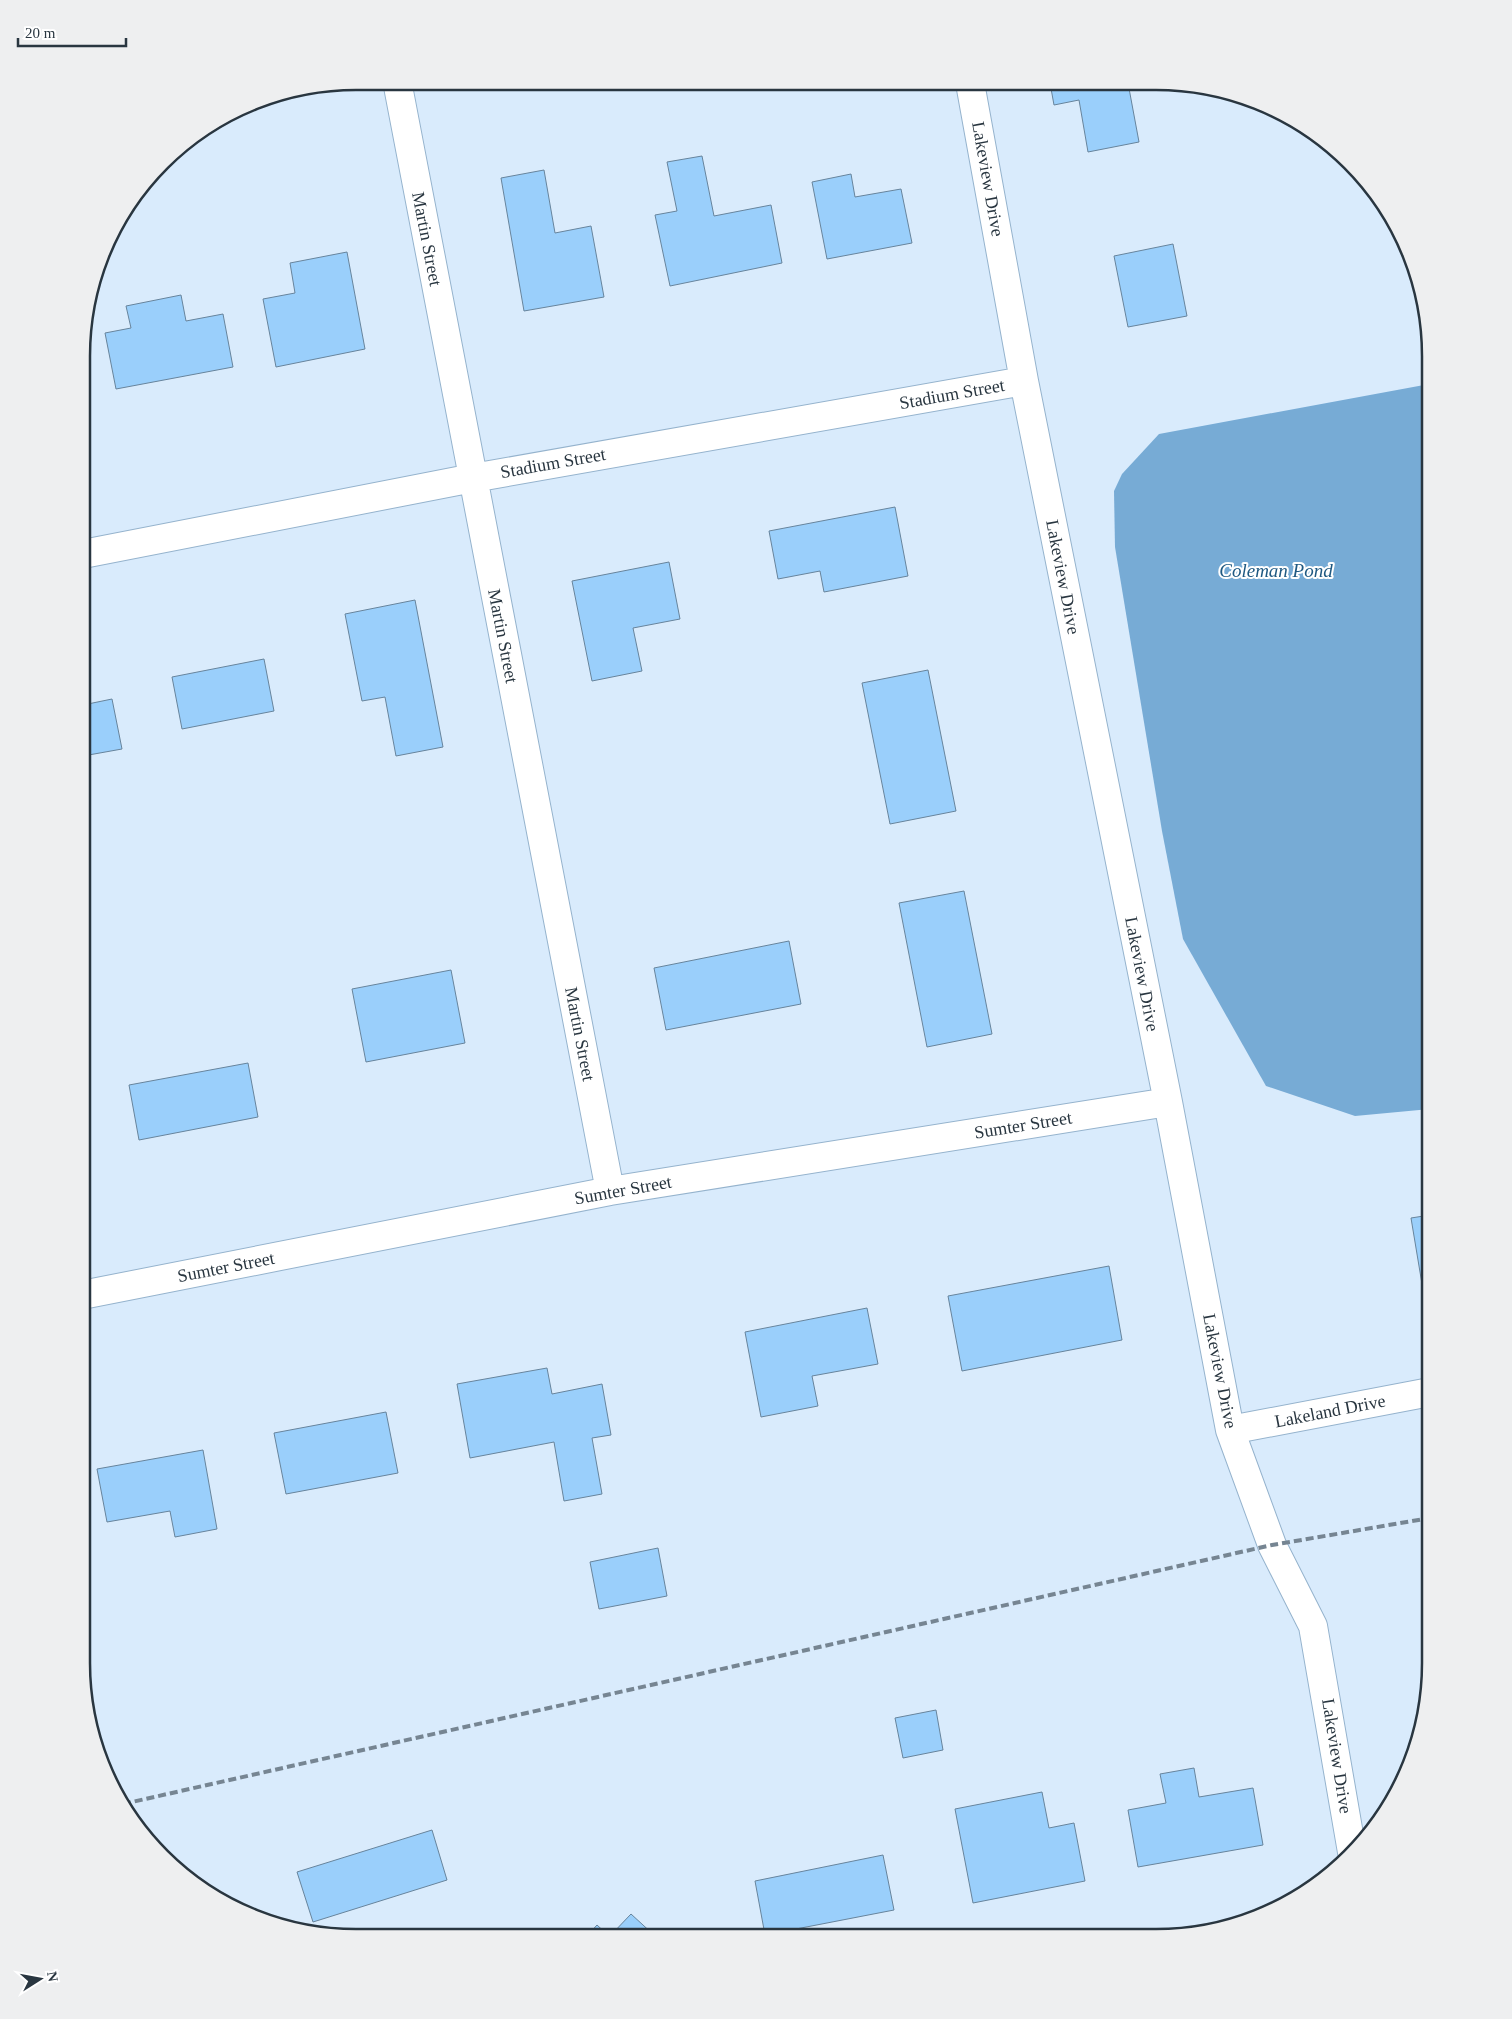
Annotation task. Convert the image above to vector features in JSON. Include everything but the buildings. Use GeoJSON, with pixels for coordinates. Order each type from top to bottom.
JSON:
{"type":"FeatureCollection","features":[{"type":"Feature","properties":{"kind":"street","name":"Martin Street"},"geometry":{"type":"LineString","coordinates":[[399,90],[610,1191]]}},
{"type":"Feature","properties":{"kind":"street","name":"Lakeview Drive"},"geometry":{"type":"LineString","coordinates":[[971,90],[1024,381],[1168,1102],[1230,1430],[1272,1545],[1313,1626],[1351,1844]]}},
{"type":"Feature","properties":{"kind":"street","name":"Stadium Street"},"geometry":{"type":"LineString","coordinates":[[90,553],[473,478],[1024,381]]}},
{"type":"Feature","properties":{"kind":"street","name":"Sumter Street"},"geometry":{"type":"LineString","coordinates":[[90,1293],[610,1191],[1168,1102]]}},
{"type":"Feature","properties":{"kind":"street","name":"Lakeland Drive"},"geometry":{"type":"LineString","coordinates":[[1230,1430],[1422,1394]]}},
{"type":"Feature","properties":{"kind":"water","name":"Coleman Pond"},"geometry":{"type":"Polygon","coordinates":[[[1422,385],[1422,1110],[1355,1116],[1266,1086],[1183,939],[1162,831],[1115,547],[1114,491],[1122,474],[1159,434],[1422,385]]]}},
{"type":"Feature","properties":{"kind":"railway"},"geometry":{"type":"LineString","coordinates":[[130,1802],[1272,1545],[1422,1519]]}}]}
